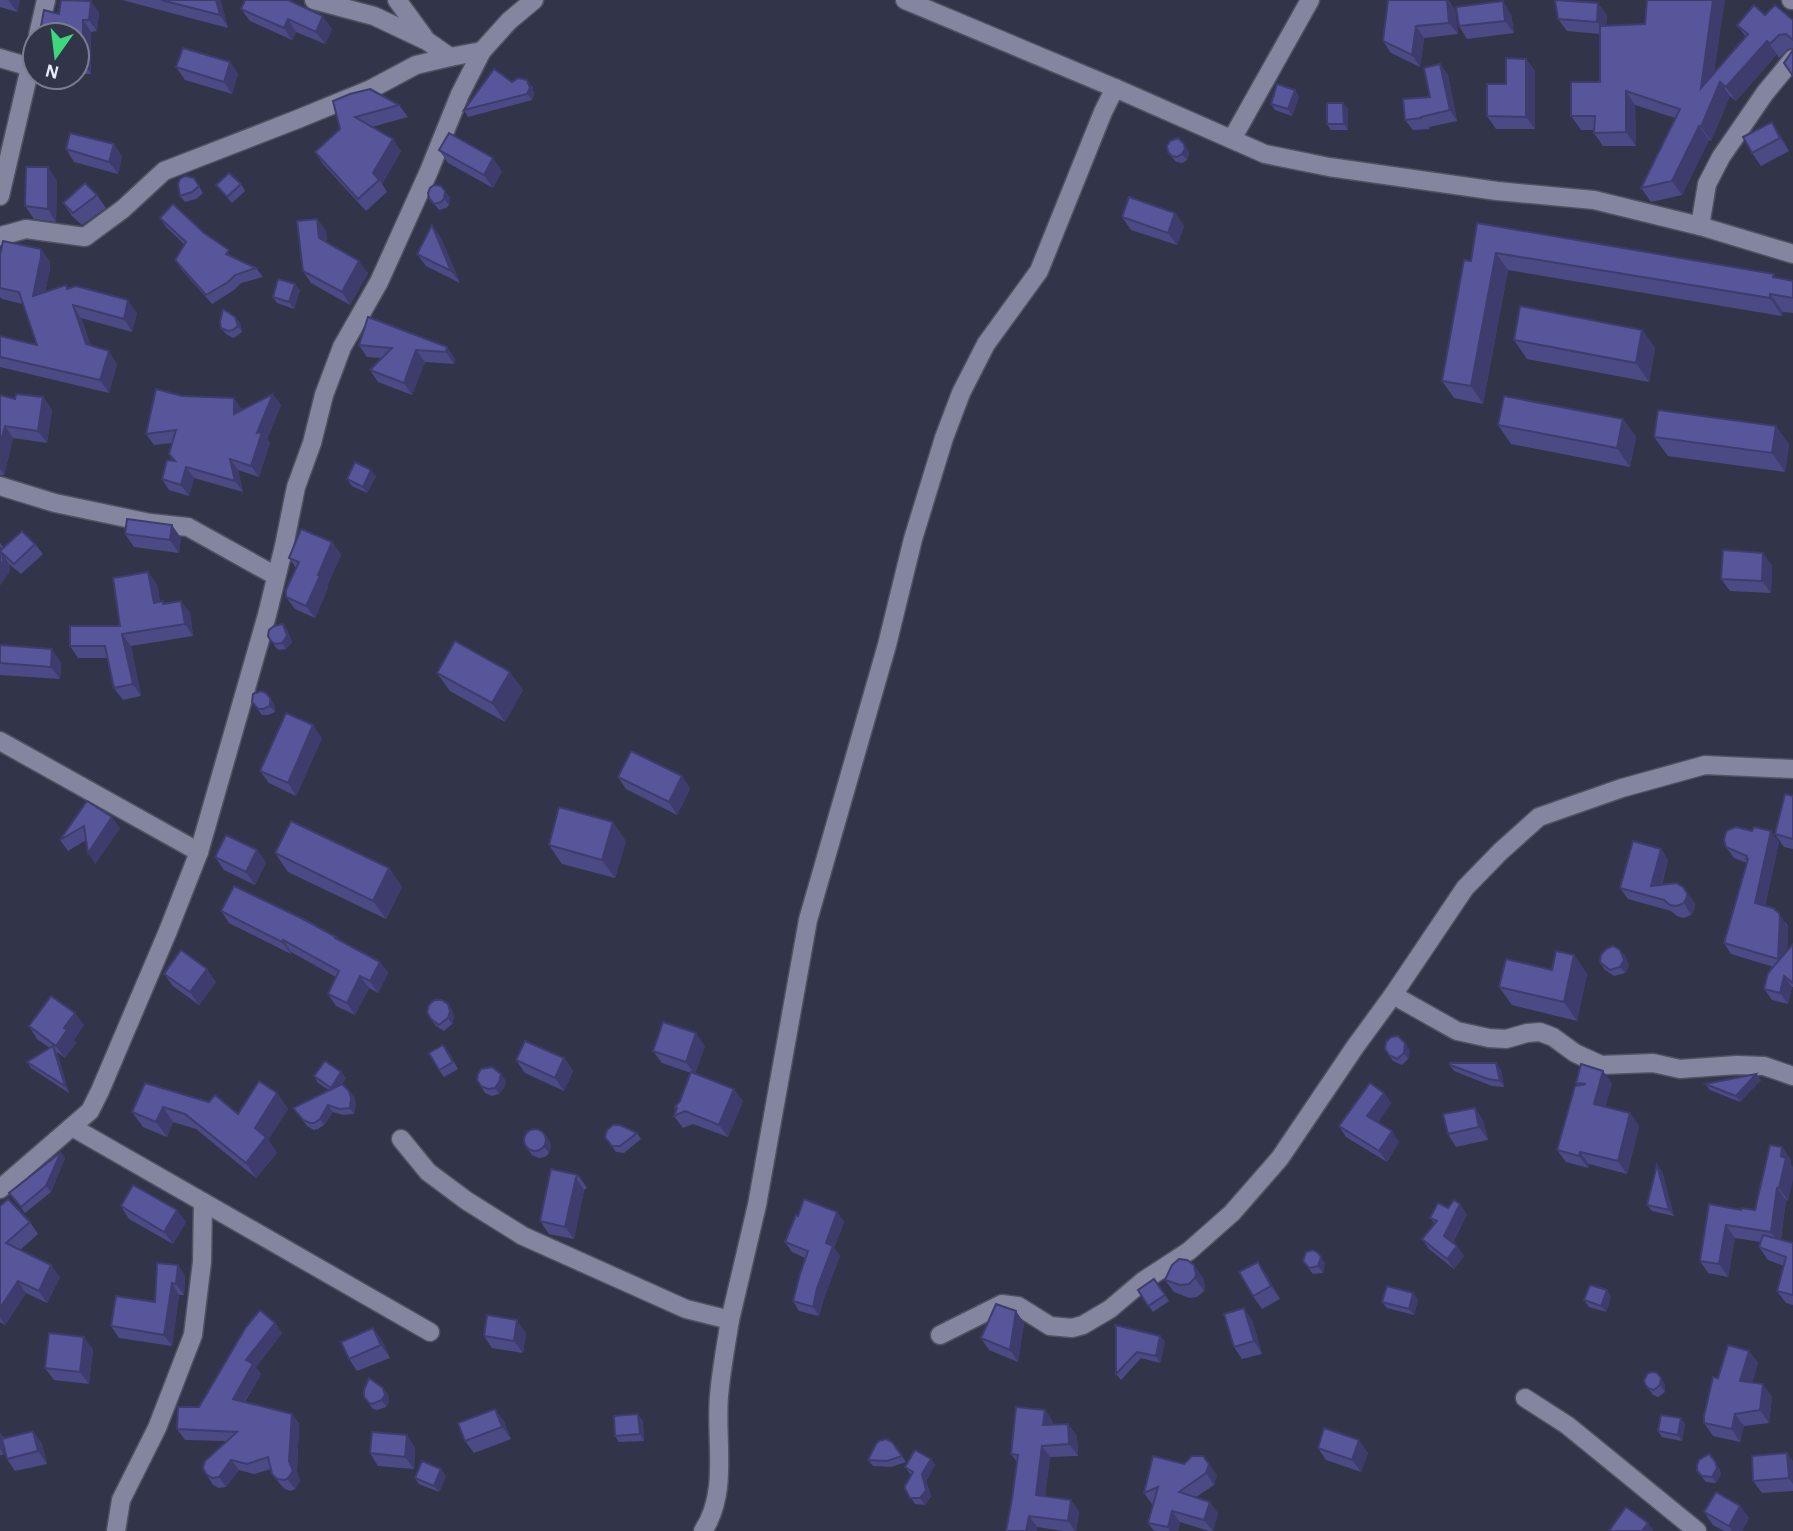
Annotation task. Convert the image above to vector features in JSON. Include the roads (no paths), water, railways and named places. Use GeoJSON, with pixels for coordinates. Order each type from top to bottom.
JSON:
{"type":"FeatureCollection","features":[{"type":"Feature","properties":{"kind":"street"},"geometry":{"type":"LineString","coordinates":[[41,21],[46,0]]}},
{"type":"Feature","properties":{"kind":"street"},"geometry":{"type":"LineString","coordinates":[[314,0],[374,16],[426,40],[450,57]]}},
{"type":"Feature","properties":{"kind":"street"},"geometry":{"type":"LineString","coordinates":[[397,0],[426,40]]}},
{"type":"Feature","properties":{"kind":"street"},"geometry":{"type":"LineString","coordinates":[[509,21],[517,0]]}},
{"type":"Feature","properties":{"kind":"street"},"geometry":{"type":"LineString","coordinates":[[0,1189],[90,1111],[100,1091],[199,852],[267,615],[296,487],[312,443],[324,395],[342,348],[379,282],[460,94],[482,51],[509,21],[534,0]]}},
{"type":"Feature","properties":{"kind":"street"},"geometry":{"type":"LineString","coordinates":[[905,0],[1265,154],[1329,167],[1497,191],[1594,200],[1700,226],[1793,254]]}},
{"type":"Feature","properties":{"kind":"street"},"geometry":{"type":"LineString","coordinates":[[1232,139],[1310,0]]}},
{"type":"Feature","properties":{"kind":"street"},"geometry":{"type":"LineString","coordinates":[[0,236],[26,229],[85,237],[123,209],[164,171],[370,89],[416,65],[482,51]]}},
{"type":"Feature","properties":{"kind":"street"},"geometry":{"type":"LineString","coordinates":[[0,58],[21,64]]}},
{"type":"Feature","properties":{"kind":"street"},"geometry":{"type":"LineString","coordinates":[[1700,226],[1707,184],[1721,157],[1765,93],[1793,59]]}},
{"type":"Feature","properties":{"kind":"street"},"geometry":{"type":"LineString","coordinates":[[703,1531],[715,1503],[718,1483],[719,1398],[730,1320],[757,1205],[808,920],[887,645],[913,539],[961,393],[986,344],[1039,271],[1103,111],[1115,88]]}},
{"type":"Feature","properties":{"kind":"street"},"geometry":{"type":"LineString","coordinates":[[0,196],[24,91]]}},
{"type":"Feature","properties":{"kind":"street"},"geometry":{"type":"LineString","coordinates":[[0,486],[55,503],[150,523],[188,527],[276,576]]}},
{"type":"Feature","properties":{"kind":"street"},"geometry":{"type":"LineString","coordinates":[[0,741],[199,852]]}},
{"type":"Feature","properties":{"kind":"street"},"geometry":{"type":"LineString","coordinates":[[940,1335],[1002,1304],[1018,1306],[1050,1326],[1072,1328],[1083,1325],[1110,1309],[1143,1281],[1188,1251],[1232,1213],[1280,1158],[1354,1046],[1393,995],[1465,888],[1539,817],[1622,788],[1705,765],[1793,769]]}},
{"type":"Feature","properties":{"kind":"street"},"geometry":{"type":"LineString","coordinates":[[1393,995],[1457,1031],[1506,1039],[1540,1032],[1553,1037],[1575,1054],[1601,1065],[1653,1063],[1680,1069],[1765,1066],[1793,1076]]}},
{"type":"Feature","properties":{"kind":"street"},"geometry":{"type":"LineString","coordinates":[[72,1127],[430,1332]]}},
{"type":"Feature","properties":{"kind":"street"},"geometry":{"type":"LineString","coordinates":[[401,1139],[428,1172],[467,1201],[523,1236],[686,1309],[730,1320]]}},
{"type":"Feature","properties":{"kind":"street"},"geometry":{"type":"LineString","coordinates":[[116,1531],[121,1500],[157,1427],[193,1335],[201,1262],[203,1202]]}},
{"type":"Feature","properties":{"kind":"street"},"geometry":{"type":"LineString","coordinates":[[1525,1398],[1567,1425],[1697,1531]]}}]}
